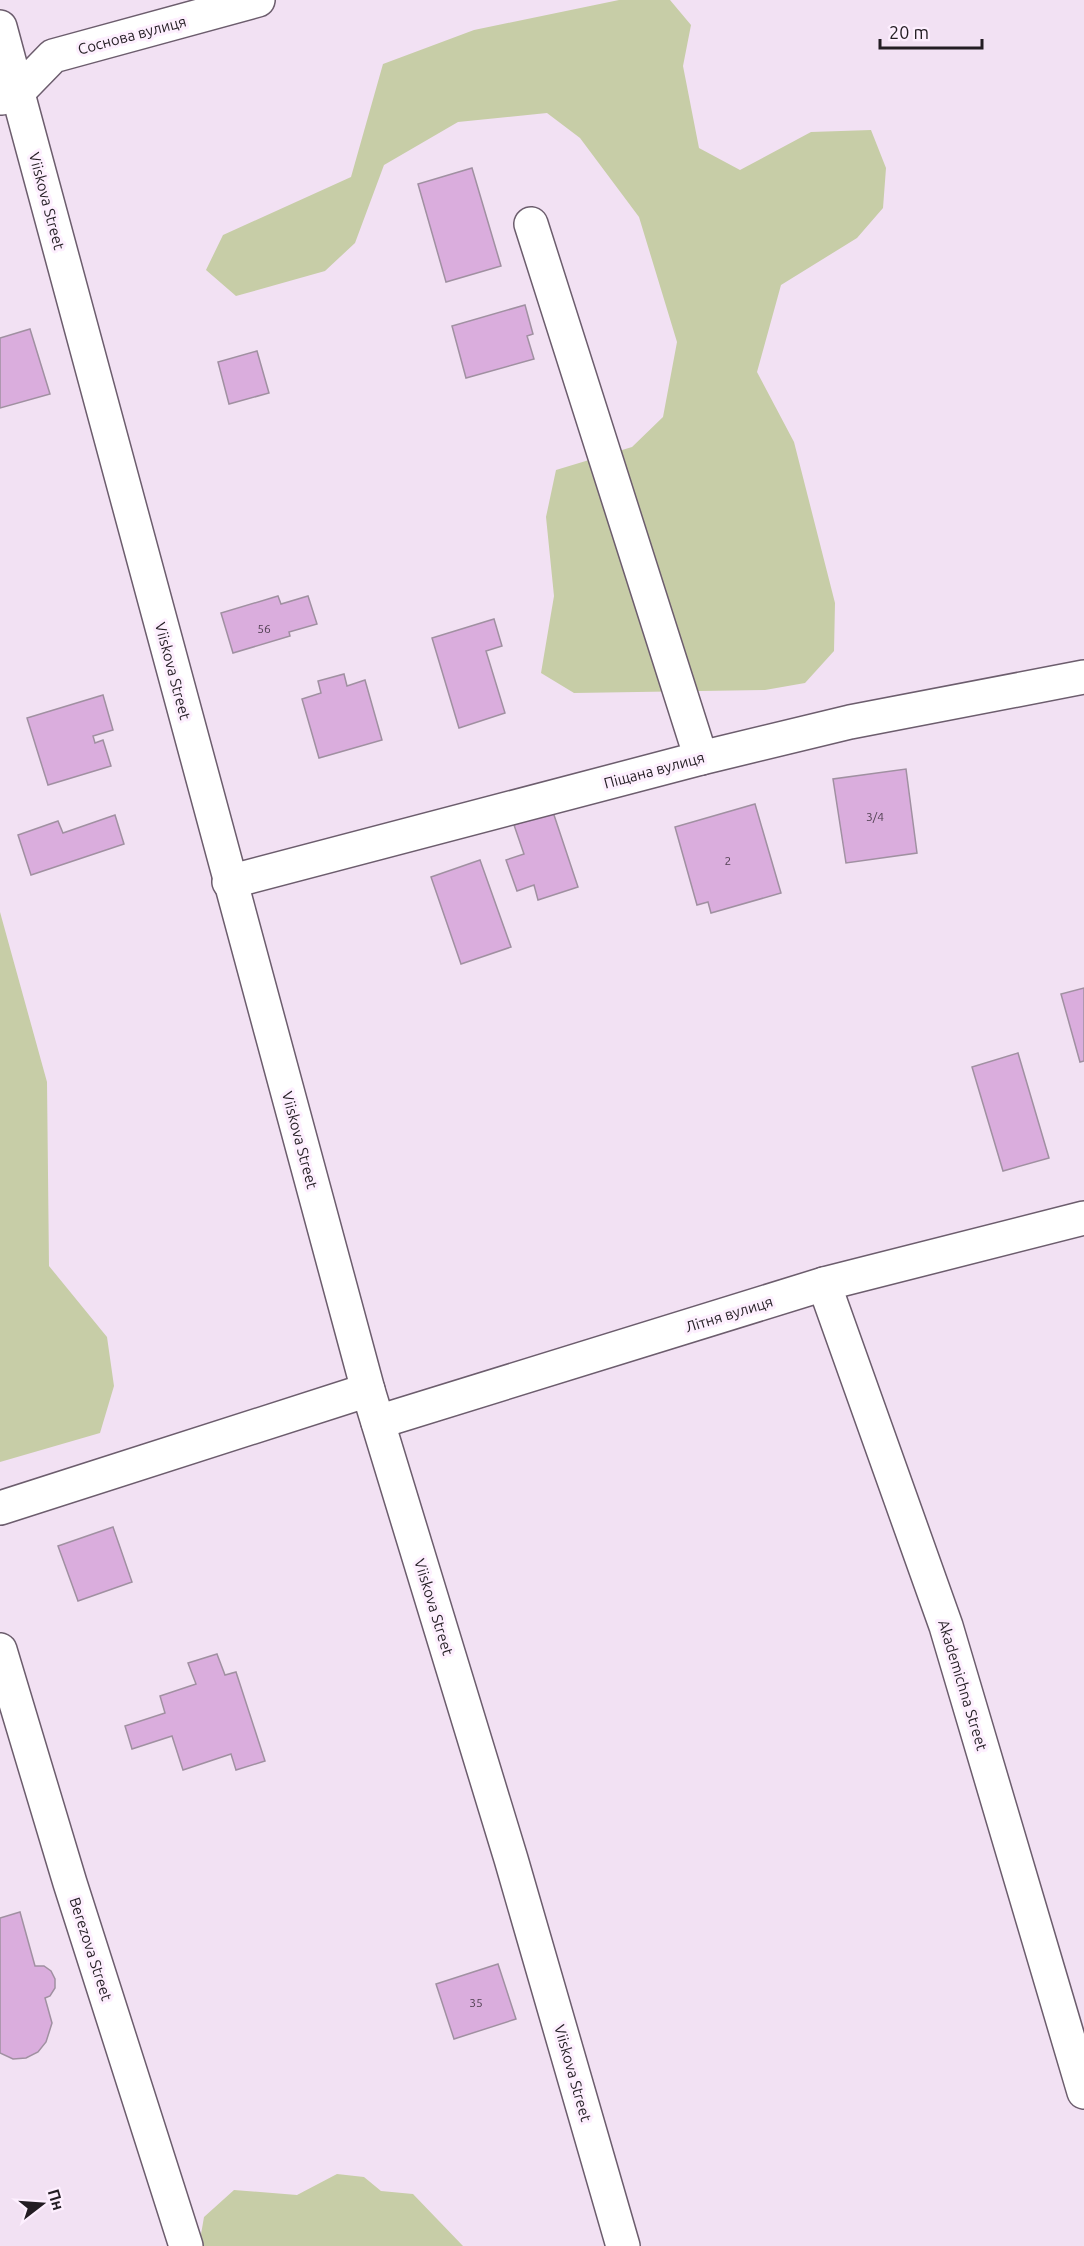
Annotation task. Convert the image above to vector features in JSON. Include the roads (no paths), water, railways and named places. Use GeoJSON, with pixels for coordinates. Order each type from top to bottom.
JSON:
{"type":"FeatureCollection","features":[{"type":"Feature","properties":{"kind":"street","name":"Соснова вулиця"},"geometry":{"type":"LineString","coordinates":[[9,95],[53,56],[258,0]]}},
{"type":"Feature","properties":{"kind":"street","name":"Viiskova Street"},"geometry":{"type":"LineString","coordinates":[[0,27],[9,95],[368,1390],[511,1859],[623,2246]]}},
{"type":"Feature","properties":{"kind":"street"},"geometry":{"type":"LineString","coordinates":[[531,224],[701,758]]}},
{"type":"Feature","properties":{"kind":"street","name":"Піщана вулиця"},"geometry":{"type":"LineString","coordinates":[[229,882],[701,758],[850,722],[1084,677]]}},
{"type":"Feature","properties":{"kind":"street","name":"Літня вулиця"},"geometry":{"type":"LineString","coordinates":[[378,1422],[824,1284],[1084,1218]]}},
{"type":"Feature","properties":{"kind":"street","name":"Akademichna Street"},"geometry":{"type":"LineString","coordinates":[[824,1284],[946,1626],[1084,2092]]}},
{"type":"Feature","properties":{"kind":"street"},"geometry":{"type":"LineString","coordinates":[[0,1508],[368,1390]]}},
{"type":"Feature","properties":{"kind":"street","name":"Berezova Street"},"geometry":{"type":"LineString","coordinates":[[0,1650],[70,1883],[186,2246]]}}]}
